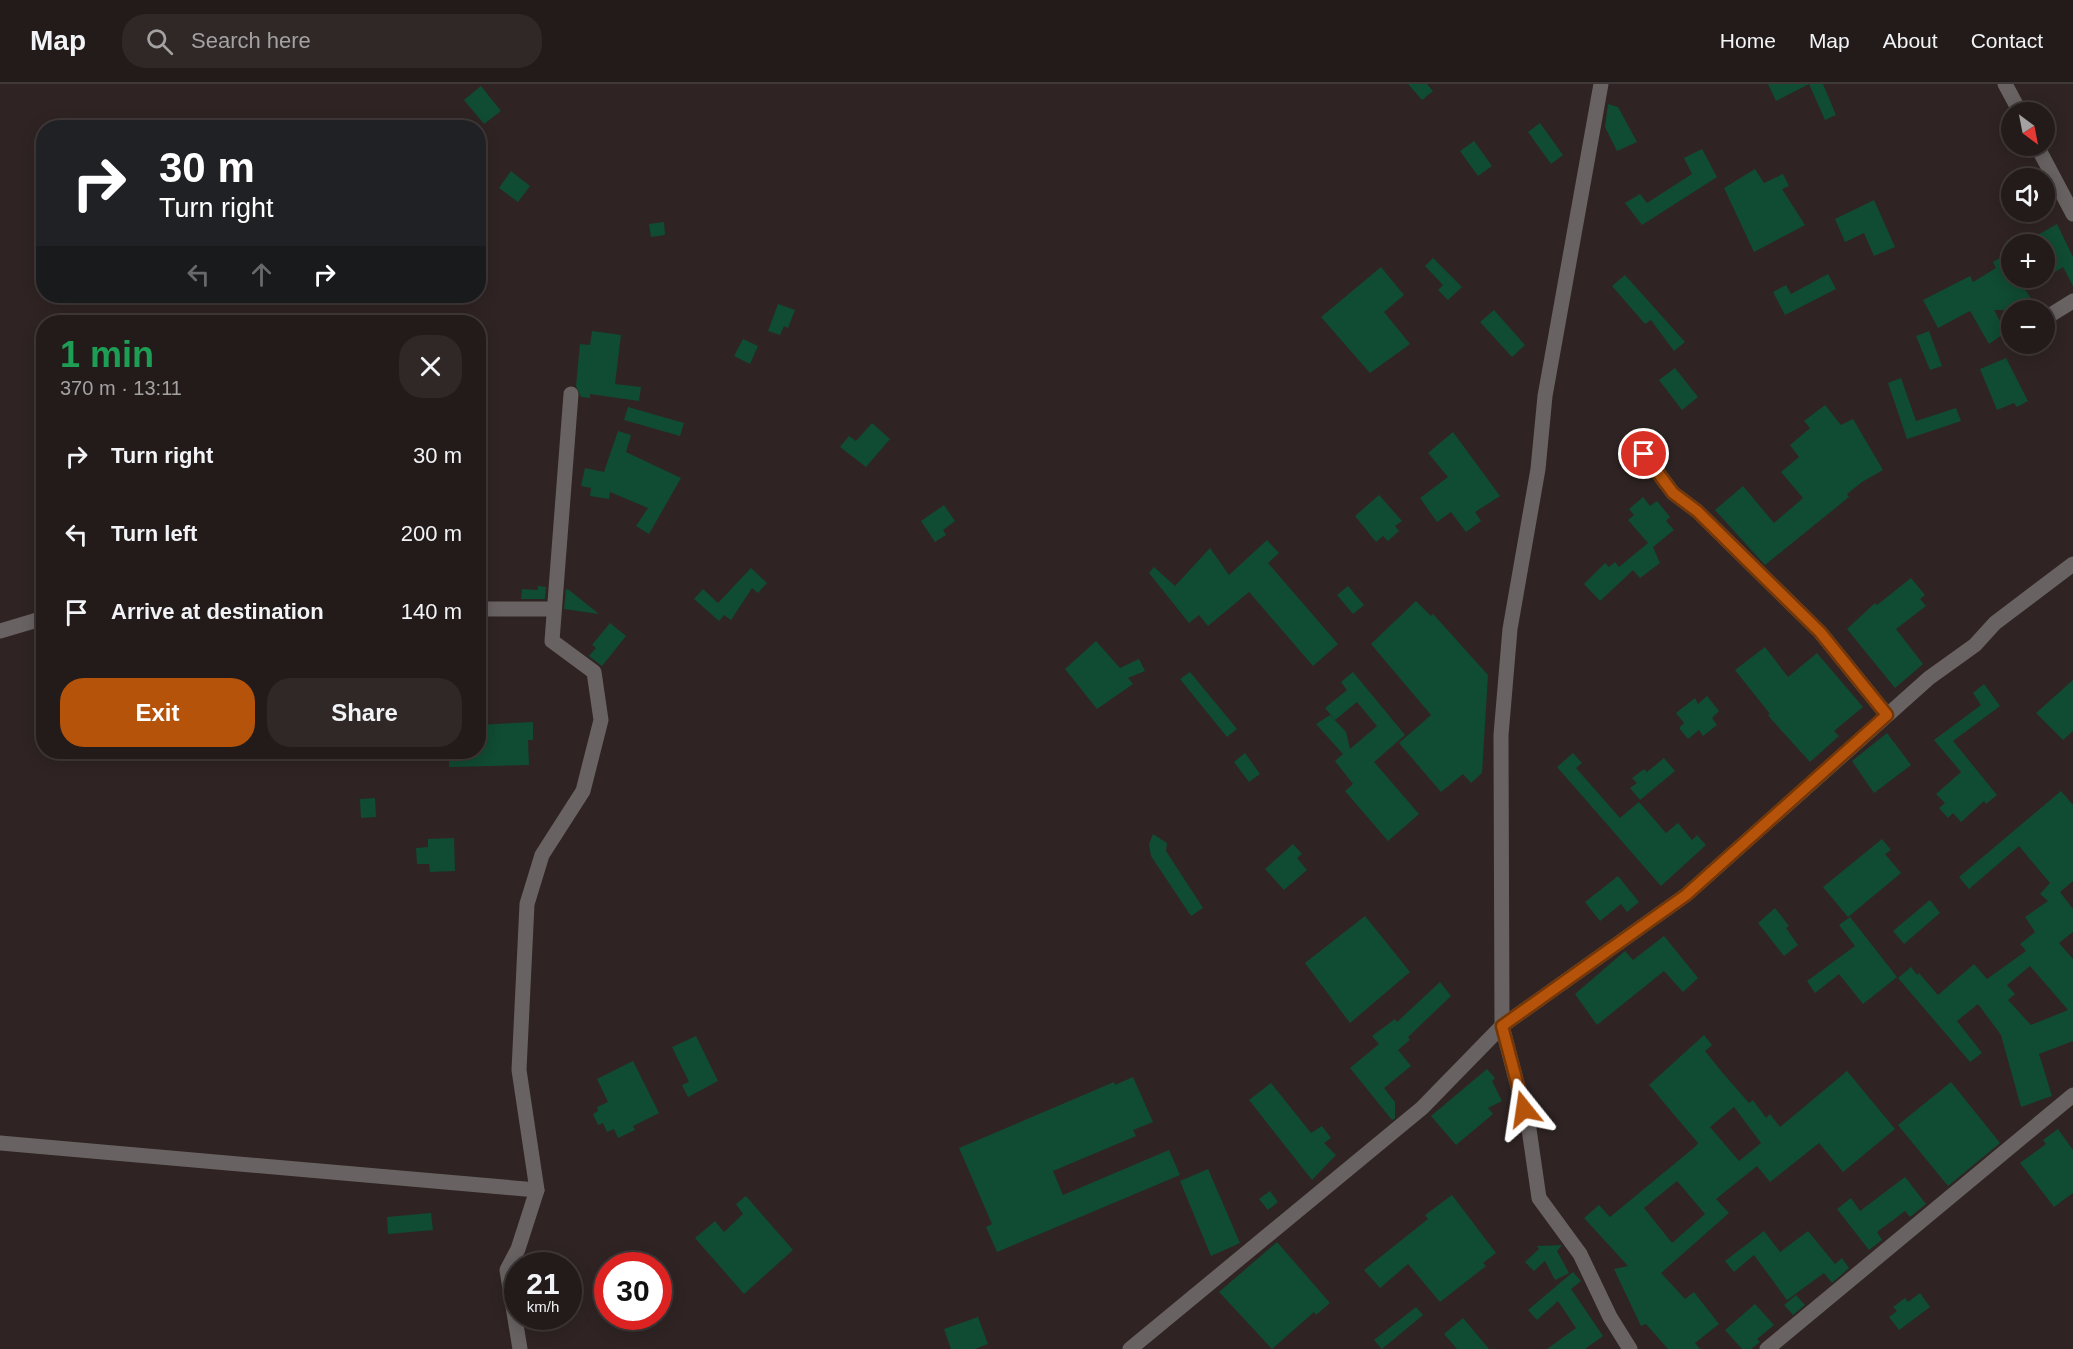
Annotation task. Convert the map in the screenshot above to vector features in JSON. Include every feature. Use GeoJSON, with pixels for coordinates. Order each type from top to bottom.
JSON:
{"type":"FeatureCollection","features":[{"type":"Feature","properties":{"kind":"street"},"geometry":{"type":"LineString","coordinates":[[1601,84],[1547,384],[1538,469],[1510,629],[1501,735],[1502,1026],[1529,1129],[1539,1198],[1580,1254],[1610,1317],[1630,1349]]}},
{"type":"Feature","properties":{"kind":"street"},"geometry":{"type":"LineString","coordinates":[[2005,84],[2015,102]]}},
{"type":"Feature","properties":{"kind":"street"},"geometry":{"type":"LineString","coordinates":[[2042,156],[2073,214]]}},
{"type":"Feature","properties":{"kind":"street"},"geometry":{"type":"LineString","coordinates":[[2055,312],[2073,301]]}},
{"type":"Feature","properties":{"kind":"street"},"geometry":{"type":"LineString","coordinates":[[520,1349],[507,1270],[518,1249],[537,1190],[519,1070],[527,904],[542,855],[583,791],[601,720],[594,672],[552,641],[571,394]]}},
{"type":"Feature","properties":{"kind":"street"},"geometry":{"type":"LineString","coordinates":[[1644,454],[1673,493],[1697,511],[1820,632],[1887,715]]}},
{"type":"Feature","properties":{"kind":"street"},"geometry":{"type":"LineString","coordinates":[[1130,1349],[1422,1108],[1502,1026],[1686,895],[1929,678],[1975,645],[1995,623],[2073,564]]}},
{"type":"Feature","properties":{"kind":"street"},"geometry":{"type":"LineString","coordinates":[[486,609],[553,609]]}},
{"type":"Feature","properties":{"kind":"street"},"geometry":{"type":"LineString","coordinates":[[0,631],[36,620]]}},
{"type":"Feature","properties":{"kind":"street"},"geometry":{"type":"LineString","coordinates":[[1767,1349],[1823,1305],[2073,1095]]}},
{"type":"Feature","properties":{"kind":"street"},"geometry":{"type":"LineString","coordinates":[[0,1143],[537,1190]]}},
{"type":"Feature","properties":{"kind":"building"},"geometry":{"type":"Polygon","coordinates":[[[1408,84],[1427,84],[1433,91],[1422,100],[1408,84]]]}},
{"type":"Feature","properties":{"kind":"building"},"geometry":{"type":"Polygon","coordinates":[[[1768,84],[1809,84],[1776,101],[1768,84]]]}},
{"type":"Feature","properties":{"kind":"building"},"geometry":{"type":"Polygon","coordinates":[[[1809,84],[1823,84],[1836,115],[1825,120],[1809,84]]]}},
{"type":"Feature","properties":{"kind":"building"},"geometry":{"type":"Polygon","coordinates":[[[481,86],[501,111],[486,122],[486,120],[481,120],[464,100],[481,86]]]}},
{"type":"Feature","properties":{"kind":"building"},"geometry":{"type":"Polygon","coordinates":[[[1608,104],[1618,107],[1637,142],[1617,151],[1605,127],[1608,104]]]}},
{"type":"Feature","properties":{"kind":"building"},"geometry":{"type":"Polygon","coordinates":[[[1540,123],[1563,155],[1551,164],[1528,132],[1540,123]]]}},
{"type":"Feature","properties":{"kind":"building"},"geometry":{"type":"Polygon","coordinates":[[[1474,141],[1492,166],[1478,176],[1460,151],[1474,141]]]}},
{"type":"Feature","properties":{"kind":"building"},"geometry":{"type":"Polygon","coordinates":[[[1702,149],[1717,177],[1642,225],[1625,203],[1640,194],[1647,203],[1692,174],[1684,158],[1702,149]]]}},
{"type":"Feature","properties":{"kind":"building"},"geometry":{"type":"Polygon","coordinates":[[[1755,169],[1764,183],[1783,174],[1789,186],[1782,189],[1805,225],[1754,252],[1724,188],[1755,169]]]}},
{"type":"Feature","properties":{"kind":"building"},"geometry":{"type":"Polygon","coordinates":[[[511,171],[530,186],[518,202],[499,188],[511,171]]]}},
{"type":"Feature","properties":{"kind":"building"},"geometry":{"type":"Polygon","coordinates":[[[1874,200],[1895,247],[1874,256],[1864,233],[1845,242],[1835,219],[1874,200]]]}},
{"type":"Feature","properties":{"kind":"building"},"geometry":{"type":"Polygon","coordinates":[[[664,222],[665,235],[651,237],[649,224],[664,222]]]}},
{"type":"Feature","properties":{"kind":"building"},"geometry":{"type":"Polygon","coordinates":[[[2057,224],[2073,257],[2073,286],[2063,267],[2055,272],[2055,234],[2040,234],[2057,224]]]}},
{"type":"Feature","properties":{"kind":"building"},"geometry":{"type":"Polygon","coordinates":[[[2001,257],[2001,288],[2024,288],[2032,300],[2001,300],[2001,310],[1994,310],[2001,323],[2001,336],[1989,344],[1970,311],[1938,328],[1923,300],[1970,276],[1973,282],[1996,268],[1993,262],[2001,257]]]}},
{"type":"Feature","properties":{"kind":"building"},"geometry":{"type":"Polygon","coordinates":[[[1433,258],[1462,287],[1448,300],[1438,290],[1443,285],[1425,266],[1433,258]]]}},
{"type":"Feature","properties":{"kind":"building"},"geometry":{"type":"Polygon","coordinates":[[[1381,267],[1404,295],[1384,312],[1410,344],[1370,373],[1321,317],[1381,267]]]}},
{"type":"Feature","properties":{"kind":"building"},"geometry":{"type":"Polygon","coordinates":[[[1828,274],[1836,289],[1785,315],[1773,292],[1786,285],[1791,294],[1828,274]]]}},
{"type":"Feature","properties":{"kind":"building"},"geometry":{"type":"Polygon","coordinates":[[[1625,275],[1685,342],[1674,351],[1651,320],[1645,324],[1612,286],[1625,275]]]}},
{"type":"Feature","properties":{"kind":"building"},"geometry":{"type":"Polygon","coordinates":[[[778,304],[795,310],[788,328],[784,326],[780,335],[768,331],[778,304]]]}},
{"type":"Feature","properties":{"kind":"building"},"geometry":{"type":"Polygon","coordinates":[[[1494,310],[1525,345],[1512,357],[1480,322],[1494,310]]]}},
{"type":"Feature","properties":{"kind":"building"},"geometry":{"type":"Polygon","coordinates":[[[592,331],[621,335],[615,384],[641,387],[639,401],[590,394],[590,398],[581,397],[576,386],[580,344],[590,345],[592,331]]]}},
{"type":"Feature","properties":{"kind":"building"},"geometry":{"type":"Polygon","coordinates":[[[1929,331],[1942,366],[1930,370],[1916,336],[1929,331]]]}},
{"type":"Feature","properties":{"kind":"building"},"geometry":{"type":"Polygon","coordinates":[[[743,339],[758,346],[750,364],[734,356],[743,339]]]}},
{"type":"Feature","properties":{"kind":"building"},"geometry":{"type":"Polygon","coordinates":[[[2006,358],[2028,401],[2017,407],[2014,403],[1997,410],[1980,369],[2006,358]]]}},
{"type":"Feature","properties":{"kind":"building"},"geometry":{"type":"Polygon","coordinates":[[[1675,368],[1698,397],[1682,410],[1659,380],[1675,368]]]}},
{"type":"Feature","properties":{"kind":"building"},"geometry":{"type":"Polygon","coordinates":[[[1901,378],[1916,421],[1956,408],[1961,421],[1907,439],[1888,383],[1901,378]]]}},
{"type":"Feature","properties":{"kind":"building"},"geometry":{"type":"Polygon","coordinates":[[[1825,405],[1841,425],[1853,419],[1883,470],[1847,494],[1849,497],[1765,565],[1715,510],[1743,486],[1774,523],[1803,498],[1781,472],[1799,457],[1790,445],[1810,428],[1804,421],[1825,405]]]}},
{"type":"Feature","properties":{"kind":"building"},"geometry":{"type":"Polygon","coordinates":[[[628,407],[684,423],[680,436],[624,420],[628,407]]]}},
{"type":"Feature","properties":{"kind":"building"},"geometry":{"type":"Polygon","coordinates":[[[872,423],[890,439],[866,467],[840,447],[849,436],[856,441],[872,423]]]}},
{"type":"Feature","properties":{"kind":"building"},"geometry":{"type":"Polygon","coordinates":[[[618,431],[631,435],[626,452],[681,478],[649,534],[636,526],[648,508],[610,492],[609,499],[590,496],[591,488],[581,486],[585,468],[604,472],[618,431]]]}},
{"type":"Feature","properties":{"kind":"building"},"geometry":{"type":"Polygon","coordinates":[[[1453,432],[1500,496],[1475,512],[1481,521],[1466,532],[1451,512],[1437,522],[1420,498],[1448,477],[1428,453],[1453,432]]]}},
{"type":"Feature","properties":{"kind":"building"},"geometry":{"type":"Polygon","coordinates":[[[1379,495],[1402,521],[1395,526],[1399,531],[1388,541],[1383,536],[1376,542],[1355,516],[1379,495]]]}},
{"type":"Feature","properties":{"kind":"building"},"geometry":{"type":"Polygon","coordinates":[[[1643,497],[1650,506],[1657,501],[1670,517],[1666,521],[1674,530],[1653,547],[1660,563],[1640,578],[1633,570],[1600,601],[1584,584],[1605,563],[1609,567],[1615,562],[1619,567],[1648,543],[1628,520],[1634,515],[1629,509],[1643,497]]]}},
{"type":"Feature","properties":{"kind":"building"},"geometry":{"type":"Polygon","coordinates":[[[944,505],[955,521],[943,530],[946,535],[935,542],[921,521],[944,505]]]}},
{"type":"Feature","properties":{"kind":"building"},"geometry":{"type":"Polygon","coordinates":[[[1267,540],[1279,553],[1268,563],[1338,644],[1313,666],[1249,592],[1208,626],[1199,615],[1189,623],[1149,573],[1154,567],[1175,586],[1210,548],[1229,575],[1267,540]]]}},
{"type":"Feature","properties":{"kind":"building"},"geometry":{"type":"Polygon","coordinates":[[[751,568],[767,583],[758,593],[752,588],[731,620],[724,615],[719,621],[694,599],[703,589],[718,603],[751,568]]]}},
{"type":"Feature","properties":{"kind":"building"},"geometry":{"type":"Polygon","coordinates":[[[1911,578],[1925,595],[1920,599],[1926,606],[1896,629],[1923,664],[1895,688],[1847,629],[1875,603],[1877,605],[1911,578]]]}},
{"type":"Feature","properties":{"kind":"building"},"geometry":{"type":"Polygon","coordinates":[[[538,586],[546,587],[545,599],[521,599],[522,589],[538,590],[538,586]]]}},
{"type":"Feature","properties":{"kind":"building"},"geometry":{"type":"Polygon","coordinates":[[[1348,586],[1364,605],[1353,614],[1337,595],[1348,586]]]}},
{"type":"Feature","properties":{"kind":"building"},"geometry":{"type":"Polygon","coordinates":[[[566,589],[569,590],[599,614],[564,609],[566,589]]]}},
{"type":"Feature","properties":{"kind":"building"},"geometry":{"type":"Polygon","coordinates":[[[1416,601],[1431,616],[1433,614],[1488,675],[1482,773],[1471,783],[1463,774],[1441,792],[1399,743],[1431,715],[1371,644],[1416,601]]]}},
{"type":"Feature","properties":{"kind":"building"},"geometry":{"type":"Polygon","coordinates":[[[610,623],[626,636],[602,666],[589,656],[596,648],[592,645],[610,623]]]}},
{"type":"Feature","properties":{"kind":"building"},"geometry":{"type":"Polygon","coordinates":[[[1096,641],[1120,668],[1139,659],[1145,671],[1128,678],[1133,684],[1097,709],[1065,669],[1096,641]]]}},
{"type":"Feature","properties":{"kind":"building"},"geometry":{"type":"Polygon","coordinates":[[[1765,647],[1788,677],[1817,653],[1863,707],[1834,731],[1839,736],[1810,762],[1772,720],[1768,715],[1770,714],[1735,670],[1765,647]]]}},
{"type":"Feature","properties":{"kind":"building"},"geometry":{"type":"Polygon","coordinates":[[[1190,672],[1237,729],[1227,737],[1180,679],[1190,672]]]}},
{"type":"Feature","properties":{"kind":"building"},"geometry":{"type":"Polygon","coordinates":[[[1353,672],[1405,735],[1374,762],[1419,814],[1388,841],[1345,791],[1353,784],[1335,761],[1343,754],[1316,724],[1330,715],[1346,732],[1350,749],[1377,726],[1357,702],[1335,720],[1325,708],[1347,690],[1341,682],[1353,672]]]}},
{"type":"Feature","properties":{"kind":"building"},"geometry":{"type":"Polygon","coordinates":[[[2073,680],[2073,731],[2063,740],[2036,713],[2073,680]]]}},
{"type":"Feature","properties":{"kind":"building"},"geometry":{"type":"Polygon","coordinates":[[[1984,684],[2000,706],[1953,741],[1997,795],[1986,804],[1984,801],[1961,822],[1953,813],[1948,818],[1939,808],[1945,803],[1936,794],[1961,772],[1934,740],[1981,705],[1973,693],[1984,684]]]}},
{"type":"Feature","properties":{"kind":"building"},"geometry":{"type":"Polygon","coordinates":[[[1707,696],[1719,711],[1712,718],[1717,725],[1703,736],[1699,730],[1688,739],[1679,728],[1684,723],[1676,713],[1695,698],[1698,704],[1707,696]]]}},
{"type":"Feature","properties":{"kind":"building"},"geometry":{"type":"Polygon","coordinates":[[[533,722],[533,740],[528,740],[529,765],[449,767],[449,759],[486,759],[486,725],[533,722]]]}},
{"type":"Feature","properties":{"kind":"building"},"geometry":{"type":"Polygon","coordinates":[[[1887,733],[1911,765],[1874,793],[1852,761],[1887,733]]]}},
{"type":"Feature","properties":{"kind":"building"},"geometry":{"type":"Polygon","coordinates":[[[1245,753],[1260,774],[1249,782],[1234,762],[1245,753]]]}},
{"type":"Feature","properties":{"kind":"building"},"geometry":{"type":"Polygon","coordinates":[[[1573,753],[1582,763],[1576,768],[1620,818],[1639,802],[1666,833],[1678,823],[1692,840],[1697,835],[1706,845],[1661,886],[1557,767],[1573,753]]]}},
{"type":"Feature","properties":{"kind":"building"},"geometry":{"type":"Polygon","coordinates":[[[1664,758],[1675,771],[1640,800],[1630,788],[1637,783],[1632,778],[1644,769],[1647,772],[1664,758]]]}},
{"type":"Feature","properties":{"kind":"building"},"geometry":{"type":"Polygon","coordinates":[[[2061,791],[2073,805],[2073,881],[2060,892],[2073,909],[2073,932],[2059,943],[2073,959],[2073,1041],[2039,1054],[2052,1096],[2021,1107],[2001,1035],[1978,1004],[1957,1021],[1982,1053],[1970,1062],[1898,978],[1911,967],[1938,995],[1974,964],[1987,979],[2026,951],[2020,944],[2035,932],[2025,917],[2048,901],[2040,894],[2050,883],[2019,846],[1969,889],[1959,877],[2061,791]],[[2030,966],[2007,985],[2015,994],[2008,1000],[2031,1025],[2068,1010],[2030,966]]]}},
{"type":"Feature","properties":{"kind":"building"},"geometry":{"type":"Polygon","coordinates":[[[375,798],[376,817],[361,818],[360,799],[375,798]]]}},
{"type":"Feature","properties":{"kind":"building"},"geometry":{"type":"Polygon","coordinates":[[[1153,834],[1167,843],[1166,851],[1203,908],[1191,916],[1151,856],[1149,844],[1153,834]]]}},
{"type":"Feature","properties":{"kind":"building"},"geometry":{"type":"Polygon","coordinates":[[[454,838],[455,871],[430,872],[429,864],[417,864],[416,848],[428,847],[428,839],[454,838]]]}},
{"type":"Feature","properties":{"kind":"building"},"geometry":{"type":"Polygon","coordinates":[[[1882,839],[1891,850],[1885,854],[1901,873],[1848,917],[1823,887],[1882,839]]]}},
{"type":"Feature","properties":{"kind":"building"},"geometry":{"type":"Polygon","coordinates":[[[1293,844],[1302,854],[1297,858],[1307,870],[1284,890],[1265,869],[1293,844]]]}},
{"type":"Feature","properties":{"kind":"building"},"geometry":{"type":"Polygon","coordinates":[[[1618,876],[1639,902],[1627,912],[1621,904],[1600,921],[1585,902],[1618,876]]]}},
{"type":"Feature","properties":{"kind":"building"},"geometry":{"type":"Polygon","coordinates":[[[1930,900],[1940,913],[1904,944],[1893,931],[1930,900]]]}},
{"type":"Feature","properties":{"kind":"building"},"geometry":{"type":"Polygon","coordinates":[[[1775,908],[1789,926],[1786,928],[1798,945],[1784,956],[1758,923],[1775,908]]]}},
{"type":"Feature","properties":{"kind":"building"},"geometry":{"type":"Polygon","coordinates":[[[1365,916],[1410,972],[1350,1023],[1305,963],[1365,916]]]}},
{"type":"Feature","properties":{"kind":"building"},"geometry":{"type":"Polygon","coordinates":[[[1850,917],[1897,977],[1863,1004],[1839,974],[1815,993],[1807,981],[1855,946],[1839,925],[1850,917]]]}},
{"type":"Feature","properties":{"kind":"building"},"geometry":{"type":"Polygon","coordinates":[[[1664,936],[1698,978],[1683,992],[1664,971],[1597,1025],[1575,994],[1625,951],[1633,960],[1664,936]]]}},
{"type":"Feature","properties":{"kind":"building"},"geometry":{"type":"Polygon","coordinates":[[[1440,982],[1451,996],[1408,1037],[1410,1040],[1398,1050],[1411,1066],[1384,1088],[1395,1102],[1395,1118],[1392,1120],[1350,1068],[1379,1044],[1372,1036],[1395,1019],[1397,1022],[1440,982]]]}},
{"type":"Feature","properties":{"kind":"building"},"geometry":{"type":"Polygon","coordinates":[[[1704,1035],[1712,1045],[1705,1051],[1721,1071],[1749,1103],[1753,1100],[1766,1118],[1770,1114],[1780,1127],[1847,1071],[1895,1129],[1843,1172],[1819,1143],[1770,1182],[1757,1166],[1716,1199],[1729,1213],[1661,1273],[1685,1299],[1694,1292],[1719,1324],[1695,1343],[1700,1349],[1668,1349],[1646,1324],[1641,1326],[1614,1269],[1628,1266],[1584,1218],[1599,1205],[1610,1217],[1698,1143],[1649,1085],[1704,1035]],[[1734,1107],[1710,1127],[1739,1161],[1761,1143],[1734,1107]],[[1677,1181],[1644,1208],[1672,1243],[1705,1214],[1677,1181]]]}},
{"type":"Feature","properties":{"kind":"building"},"geometry":{"type":"Polygon","coordinates":[[[696,1036],[718,1081],[688,1097],[682,1085],[689,1082],[672,1047],[696,1036]]]}},
{"type":"Feature","properties":{"kind":"building"},"geometry":{"type":"Polygon","coordinates":[[[633,1061],[659,1113],[633,1126],[635,1130],[618,1138],[614,1129],[607,1132],[603,1123],[598,1125],[593,1114],[598,1111],[597,1107],[608,1102],[597,1079],[633,1061]]]}},
{"type":"Feature","properties":{"kind":"building"},"geometry":{"type":"Polygon","coordinates":[[[1487,1069],[1495,1078],[1492,1081],[1502,1101],[1488,1108],[1493,1114],[1456,1145],[1431,1116],[1487,1069]]]}},
{"type":"Feature","properties":{"kind":"building"},"geometry":{"type":"Polygon","coordinates":[[[1133,1077],[1153,1122],[1133,1130],[1136,1136],[1053,1171],[1063,1195],[1169,1150],[1180,1175],[997,1252],[986,1227],[992,1224],[959,1148],[1114,1082],[1115,1085],[1133,1077]]]}},
{"type":"Feature","properties":{"kind":"building"},"geometry":{"type":"Polygon","coordinates":[[[1951,1082],[2000,1143],[1948,1186],[1898,1125],[1951,1082]]]}},
{"type":"Feature","properties":{"kind":"building"},"geometry":{"type":"Polygon","coordinates":[[[1271,1083],[1311,1133],[1322,1126],[1331,1138],[1324,1143],[1336,1155],[1312,1180],[1249,1100],[1271,1083]]]}},
{"type":"Feature","properties":{"kind":"building"},"geometry":{"type":"Polygon","coordinates":[[[2058,1129],[2073,1150],[2073,1193],[2054,1207],[2020,1163],[2046,1144],[2043,1140],[2058,1129]]]}},
{"type":"Feature","properties":{"kind":"building"},"geometry":{"type":"Polygon","coordinates":[[[1208,1169],[1240,1243],[1211,1256],[1180,1181],[1208,1169]]]}},
{"type":"Feature","properties":{"kind":"building"},"geometry":{"type":"Polygon","coordinates":[[[1905,1177],[1926,1204],[1910,1217],[1905,1211],[1877,1232],[1882,1240],[1869,1250],[1837,1209],[1851,1198],[1860,1211],[1905,1177]]]}},
{"type":"Feature","properties":{"kind":"building"},"geometry":{"type":"Polygon","coordinates":[[[1270,1191],[1278,1202],[1268,1210],[1259,1199],[1270,1191]]]}},
{"type":"Feature","properties":{"kind":"building"},"geometry":{"type":"Polygon","coordinates":[[[1452,1195],[1496,1253],[1483,1263],[1486,1266],[1440,1302],[1408,1264],[1380,1288],[1364,1270],[1428,1219],[1425,1215],[1452,1195]]]}},
{"type":"Feature","properties":{"kind":"building"},"geometry":{"type":"Polygon","coordinates":[[[746,1196],[793,1250],[744,1294],[695,1238],[715,1221],[724,1232],[743,1214],[736,1204],[746,1196]]]}},
{"type":"Feature","properties":{"kind":"building"},"geometry":{"type":"Polygon","coordinates":[[[431,1213],[433,1230],[388,1234],[387,1217],[431,1213]]]}},
{"type":"Feature","properties":{"kind":"building"},"geometry":{"type":"Polygon","coordinates":[[[1764,1231],[1780,1252],[1808,1231],[1835,1264],[1842,1258],[1849,1268],[1832,1283],[1824,1273],[1787,1300],[1754,1255],[1734,1272],[1725,1261],[1764,1231]]]}},
{"type":"Feature","properties":{"kind":"building"},"geometry":{"type":"Polygon","coordinates":[[[1277,1242],[1330,1303],[1316,1315],[1314,1312],[1272,1349],[1219,1292],[1277,1242]]]}},
{"type":"Feature","properties":{"kind":"building"},"geometry":{"type":"Polygon","coordinates":[[[1562,1245],[1557,1251],[1569,1273],[1555,1280],[1545,1261],[1534,1271],[1525,1262],[1539,1249],[1537,1246],[1562,1245]]]}},
{"type":"Feature","properties":{"kind":"building"},"geometry":{"type":"Polygon","coordinates":[[[1573,1272],[1581,1281],[1571,1289],[1603,1336],[1585,1349],[1547,1349],[1576,1328],[1558,1301],[1537,1320],[1528,1310],[1573,1272]]]}},
{"type":"Feature","properties":{"kind":"building"},"geometry":{"type":"Polygon","coordinates":[[[1920,1293],[1930,1307],[1899,1330],[1889,1317],[1897,1311],[1893,1307],[1905,1298],[1908,1302],[1920,1293]]]}},
{"type":"Feature","properties":{"kind":"building"},"geometry":{"type":"Polygon","coordinates":[[[1796,1295],[1805,1305],[1793,1315],[1784,1305],[1796,1295]]]}},
{"type":"Feature","properties":{"kind":"building"},"geometry":{"type":"Polygon","coordinates":[[[1755,1304],[1774,1325],[1757,1339],[1760,1342],[1751,1349],[1742,1349],[1725,1330],[1755,1304]]]}},
{"type":"Feature","properties":{"kind":"building"},"geometry":{"type":"Polygon","coordinates":[[[1416,1307],[1423,1315],[1382,1349],[1374,1340],[1416,1307]]]}},
{"type":"Feature","properties":{"kind":"building"},"geometry":{"type":"Polygon","coordinates":[[[978,1317],[988,1344],[975,1349],[951,1349],[944,1329],[978,1317]]]}},
{"type":"Feature","properties":{"kind":"building"},"geometry":{"type":"Polygon","coordinates":[[[1463,1318],[1489,1349],[1457,1349],[1444,1334],[1463,1318]]]}},
{"type":"Feature","properties":{"kind":"route"},"geometry":{"type":"LineString","coordinates":[[1524,1109],[1502,1026],[1686,895],[1887,715],[1820,632],[1697,511],[1673,493],[1644,454]]}}]}
